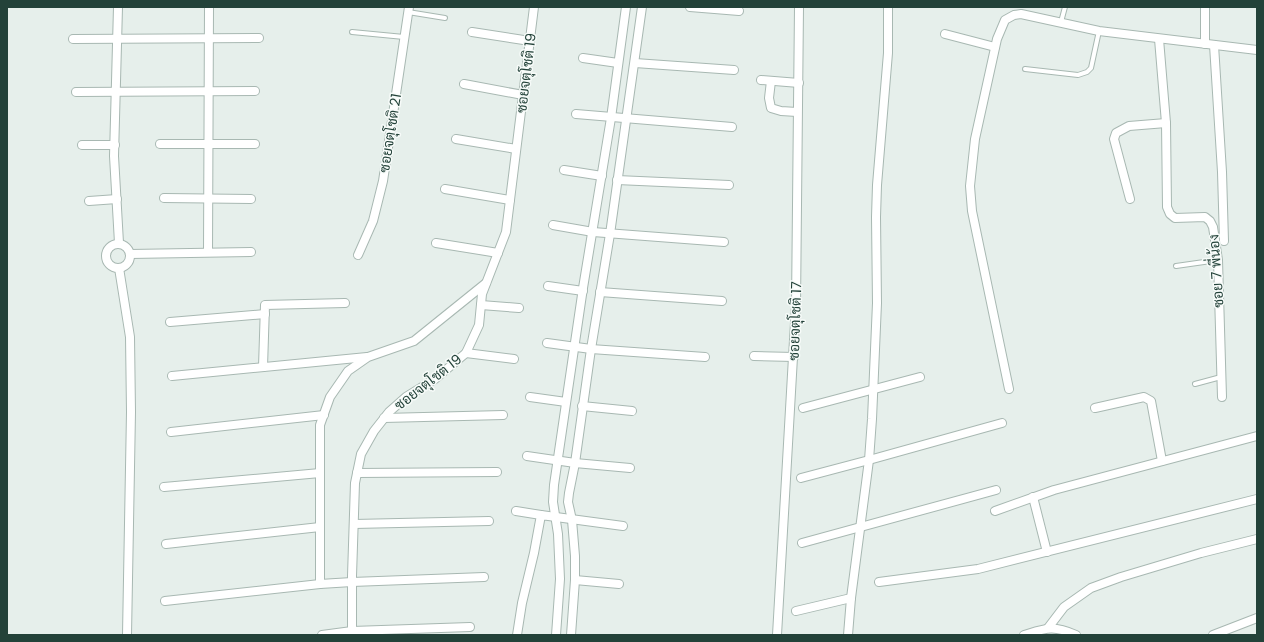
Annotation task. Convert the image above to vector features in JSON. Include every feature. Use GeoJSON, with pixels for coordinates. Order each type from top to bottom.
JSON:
{"type":"FeatureCollection","features":[{"type":"Feature","properties":{"kind":"street"},"geometry":{"type":"LineString","coordinates":[[118,7],[114,145],[119,243]]}},
{"type":"Feature","properties":{"kind":"street"},"geometry":{"type":"LineString","coordinates":[[208,7],[208,252]]}},
{"type":"Feature","properties":{"kind":"street","name":"ซอยจตุโชติ 19"},"geometry":{"type":"LineString","coordinates":[[352,633],[355,483],[361,454],[374,431],[384,418],[406,397],[434,379],[466,353],[479,324],[482,294],[506,232],[534,7]]}},
{"type":"Feature","properties":{"kind":"street"},"geometry":{"type":"LineString","coordinates":[[556,635],[560,579],[558,534],[553,502],[554,485],[611,118],[626,7]]}},
{"type":"Feature","properties":{"kind":"street"},"geometry":{"type":"LineString","coordinates":[[571,635],[575,580],[572,520],[568,502],[569,493],[610,234],[642,7]]}},
{"type":"Feature","properties":{"kind":"street"},"geometry":{"type":"LineString","coordinates":[[690,7],[739,11]]}},
{"type":"Feature","properties":{"kind":"street","name":"ซอยจตุโชติ 17"},"geometry":{"type":"LineString","coordinates":[[777,635],[796,305],[799,7]]}},
{"type":"Feature","properties":{"kind":"street"},"geometry":{"type":"LineString","coordinates":[[848,635],[851,598],[869,460],[877,303],[877,185],[888,53],[888,7]]}},
{"type":"Feature","properties":{"kind":"street"},"geometry":{"type":"LineString","coordinates":[[1205,7],[1205,44]]}},
{"type":"Feature","properties":{"kind":"street","name":"ซอยจตุโชติ 21"},"geometry":{"type":"LineString","coordinates":[[358,255],[373,221],[383,181],[409,10]]}},
{"type":"Feature","properties":{"kind":"street"},"geometry":{"type":"LineString","coordinates":[[1009,389],[972,211],[970,186],[975,139],[997,39],[1005,20],[1021,14],[1099,31],[1257,50]]}},
{"type":"Feature","properties":{"kind":"street"},"geometry":{"type":"LineString","coordinates":[[472,32],[530,42]]}},
{"type":"Feature","properties":{"kind":"street"},"geometry":{"type":"LineString","coordinates":[[945,34],[995,47]]}},
{"type":"Feature","properties":{"kind":"street"},"geometry":{"type":"LineString","coordinates":[[73,39],[258,38]]}},
{"type":"Feature","properties":{"kind":"street","name":"ซอย 7 พี่น้อง"},"geometry":{"type":"LineString","coordinates":[[1159,39],[1166,123],[1168,207],[1170,214],[1175,218],[1205,217],[1210,221],[1213,227],[1218,260],[1222,397]]}},
{"type":"Feature","properties":{"kind":"street"},"geometry":{"type":"LineString","coordinates":[[1214,45],[1222,172],[1224,241]]}},
{"type":"Feature","properties":{"kind":"street"},"geometry":{"type":"LineString","coordinates":[[583,58],[618,63]]}},
{"type":"Feature","properties":{"kind":"street"},"geometry":{"type":"LineString","coordinates":[[635,63],[734,70]]}},
{"type":"Feature","properties":{"kind":"street"},"geometry":{"type":"LineString","coordinates":[[761,80],[799,83]]}},
{"type":"Feature","properties":{"kind":"street"},"geometry":{"type":"LineString","coordinates":[[771,81],[771,108],[780,111],[797,112]]}},
{"type":"Feature","properties":{"kind":"street"},"geometry":{"type":"LineString","coordinates":[[464,84],[523,95]]}},
{"type":"Feature","properties":{"kind":"street"},"geometry":{"type":"LineString","coordinates":[[76,92],[255,91]]}},
{"type":"Feature","properties":{"kind":"street"},"geometry":{"type":"LineString","coordinates":[[576,114],[732,127]]}},
{"type":"Feature","properties":{"kind":"street"},"geometry":{"type":"LineString","coordinates":[[1130,198],[1114,139],[1116,133],[1129,126],[1166,123]]}},
{"type":"Feature","properties":{"kind":"street"},"geometry":{"type":"LineString","coordinates":[[456,139],[516,149]]}},
{"type":"Feature","properties":{"kind":"street"},"geometry":{"type":"LineString","coordinates":[[160,144],[255,144]]}},
{"type":"Feature","properties":{"kind":"street"},"geometry":{"type":"LineString","coordinates":[[82,145],[114,145]]}},
{"type":"Feature","properties":{"kind":"street"},"geometry":{"type":"LineString","coordinates":[[564,170],[602,176]]}},
{"type":"Feature","properties":{"kind":"street"},"geometry":{"type":"LineString","coordinates":[[617,180],[729,185]]}},
{"type":"Feature","properties":{"kind":"street"},"geometry":{"type":"LineString","coordinates":[[445,189],[510,200]]}},
{"type":"Feature","properties":{"kind":"street"},"geometry":{"type":"LineString","coordinates":[[164,198],[251,199]]}},
{"type":"Feature","properties":{"kind":"street"},"geometry":{"type":"LineString","coordinates":[[89,201],[117,199]]}},
{"type":"Feature","properties":{"kind":"street"},"geometry":{"type":"LineString","coordinates":[[553,225],[610,234],[724,242]]}},
{"type":"Feature","properties":{"kind":"street"},"geometry":{"type":"LineString","coordinates":[[119,243],[127,247],[130,254],[130,258],[126,265],[119,268],[111,266],[105,256],[111,245],[119,243]]}},
{"type":"Feature","properties":{"kind":"street"},"geometry":{"type":"LineString","coordinates":[[436,243],[498,253]]}},
{"type":"Feature","properties":{"kind":"street"},"geometry":{"type":"LineString","coordinates":[[130,254],[251,252]]}},
{"type":"Feature","properties":{"kind":"street"},"geometry":{"type":"LineString","coordinates":[[119,268],[130,337],[131,412],[127,635]]}},
{"type":"Feature","properties":{"kind":"street"},"geometry":{"type":"LineString","coordinates":[[172,376],[368,357],[414,341],[486,283]]}},
{"type":"Feature","properties":{"kind":"street"},"geometry":{"type":"LineString","coordinates":[[548,286],[583,291]]}},
{"type":"Feature","properties":{"kind":"street"},"geometry":{"type":"LineString","coordinates":[[600,292],[722,301]]}},
{"type":"Feature","properties":{"kind":"street"},"geometry":{"type":"LineString","coordinates":[[262,367],[265,306],[345,304]]}},
{"type":"Feature","properties":{"kind":"street"},"geometry":{"type":"LineString","coordinates":[[481,305],[519,308]]}},
{"type":"Feature","properties":{"kind":"street"},"geometry":{"type":"LineString","coordinates":[[170,322],[265,314]]}},
{"type":"Feature","properties":{"kind":"street"},"geometry":{"type":"LineString","coordinates":[[547,343],[591,349],[705,357]]}},
{"type":"Feature","properties":{"kind":"street"},"geometry":{"type":"LineString","coordinates":[[466,353],[514,359]]}},
{"type":"Feature","properties":{"kind":"street"},"geometry":{"type":"LineString","coordinates":[[754,356],[794,357]]}},
{"type":"Feature","properties":{"kind":"street"},"geometry":{"type":"LineString","coordinates":[[320,584],[320,425],[330,397],[348,371],[368,357]]}},
{"type":"Feature","properties":{"kind":"street"},"geometry":{"type":"LineString","coordinates":[[803,408],[920,377]]}},
{"type":"Feature","properties":{"kind":"street"},"geometry":{"type":"LineString","coordinates":[[530,397],[566,402]]}},
{"type":"Feature","properties":{"kind":"street"},"geometry":{"type":"LineString","coordinates":[[1095,408],[1144,397],[1151,401],[1162,461]]}},
{"type":"Feature","properties":{"kind":"street"},"geometry":{"type":"LineString","coordinates":[[582,406],[632,411]]}},
{"type":"Feature","properties":{"kind":"street"},"geometry":{"type":"LineString","coordinates":[[171,432],[324,415]]}},
{"type":"Feature","properties":{"kind":"street"},"geometry":{"type":"LineString","coordinates":[[384,418],[503,415]]}},
{"type":"Feature","properties":{"kind":"street"},"geometry":{"type":"LineString","coordinates":[[801,478],[1002,423]]}},
{"type":"Feature","properties":{"kind":"street"},"geometry":{"type":"LineString","coordinates":[[995,512],[1054,490],[1257,436]]}},
{"type":"Feature","properties":{"kind":"street"},"geometry":{"type":"LineString","coordinates":[[527,456],[574,463],[630,468]]}},
{"type":"Feature","properties":{"kind":"street"},"geometry":{"type":"LineString","coordinates":[[357,473],[497,472]]}},
{"type":"Feature","properties":{"kind":"street"},"geometry":{"type":"LineString","coordinates":[[164,487],[320,473]]}},
{"type":"Feature","properties":{"kind":"street"},"geometry":{"type":"LineString","coordinates":[[802,543],[996,490]]}},
{"type":"Feature","properties":{"kind":"street"},"geometry":{"type":"LineString","coordinates":[[1034,497],[1047,552]]}},
{"type":"Feature","properties":{"kind":"street"},"geometry":{"type":"LineString","coordinates":[[879,582],[978,569],[1257,499]]}},
{"type":"Feature","properties":{"kind":"street"},"geometry":{"type":"LineString","coordinates":[[516,511],[555,518],[623,526]]}},
{"type":"Feature","properties":{"kind":"street"},"geometry":{"type":"LineString","coordinates":[[517,635],[522,603],[541,515]]}},
{"type":"Feature","properties":{"kind":"street"},"geometry":{"type":"LineString","coordinates":[[354,524],[489,521]]}},
{"type":"Feature","properties":{"kind":"street"},"geometry":{"type":"LineString","coordinates":[[166,544],[320,527]]}},
{"type":"Feature","properties":{"kind":"street"},"geometry":{"type":"LineString","coordinates":[[1048,628],[1064,607],[1091,588],[1128,575],[1257,539]]}},
{"type":"Feature","properties":{"kind":"street"},"geometry":{"type":"LineString","coordinates":[[165,601],[320,584],[484,577]]}},
{"type":"Feature","properties":{"kind":"street"},"geometry":{"type":"LineString","coordinates":[[575,580],[619,584]]}},
{"type":"Feature","properties":{"kind":"street"},"geometry":{"type":"LineString","coordinates":[[796,611],[851,598]]}},
{"type":"Feature","properties":{"kind":"street"},"geometry":{"type":"LineString","coordinates":[[1213,635],[1257,618]]}},
{"type":"Feature","properties":{"kind":"street"},"geometry":{"type":"LineString","coordinates":[[322,635],[470,627]]}},
{"type":"Feature","properties":{"kind":"street"},"geometry":{"type":"LineString","coordinates":[[1024,635],[1048,628],[1062,629],[1076,635]]}},
{"type":"Feature","properties":{"kind":"lane"},"geometry":{"type":"LineString","coordinates":[[1061,22],[1065,7]]}},
{"type":"Feature","properties":{"kind":"lane"},"geometry":{"type":"LineString","coordinates":[[409,10],[445,18]]}},
{"type":"Feature","properties":{"kind":"lane"},"geometry":{"type":"LineString","coordinates":[[1024,69],[1078,75],[1087,72],[1091,68],[1099,31]]}},
{"type":"Feature","properties":{"kind":"lane"},"geometry":{"type":"LineString","coordinates":[[352,32],[404,37]]}},
{"type":"Feature","properties":{"kind":"lane"},"geometry":{"type":"LineString","coordinates":[[1176,266],[1218,260]]}},
{"type":"Feature","properties":{"kind":"lane"},"geometry":{"type":"LineString","coordinates":[[1195,384],[1222,377]]}}]}
